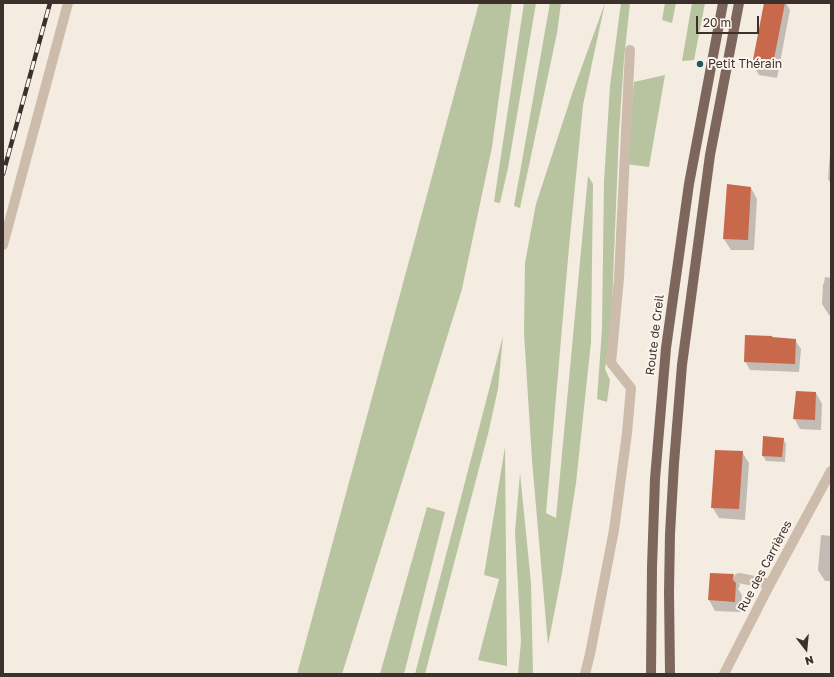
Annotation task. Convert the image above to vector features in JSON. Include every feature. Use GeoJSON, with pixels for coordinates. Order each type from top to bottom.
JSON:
{"type":"FeatureCollection","features":[{"type":"Feature","properties":{"kind":"main road","name":"Route de Creil"},"geometry":{"type":"LineString","coordinates":[[651,674],[655,479],[666,348],[690,177],[723,3]]}},
{"type":"Feature","properties":{"kind":"main road"},"geometry":{"type":"LineString","coordinates":[[670,674],[669,560],[680,383],[710,155],[739,3]]}},
{"type":"Feature","properties":{"kind":"street"},"geometry":{"type":"LineString","coordinates":[[3,245],[68,3]]}},
{"type":"Feature","properties":{"kind":"street"},"geometry":{"type":"LineString","coordinates":[[585,674],[614,530],[627,434],[631,388],[611,363],[619,278],[630,50]]}},
{"type":"Feature","properties":{"kind":"street","name":"Rue des Carrières"},"geometry":{"type":"LineString","coordinates":[[724,674],[770,584],[831,471]]}},
{"type":"Feature","properties":{"kind":"street"},"geometry":{"type":"LineString","coordinates":[[739,578],[770,584]]}},
{"type":"Feature","properties":{"kind":"green space"},"geometry":{"type":"Polygon","coordinates":[[[479,3],[512,3],[492,147],[462,289],[342,674],[297,674],[479,3]]]}},
{"type":"Feature","properties":{"kind":"green space"},"geometry":{"type":"Polygon","coordinates":[[[524,3],[536,3],[508,168],[500,203],[494,202],[524,3]]]}},
{"type":"Feature","properties":{"kind":"green space"},"geometry":{"type":"Polygon","coordinates":[[[550,3],[561,3],[557,33],[520,208],[514,206],[550,3]]]}},
{"type":"Feature","properties":{"kind":"green space"},"geometry":{"type":"Polygon","coordinates":[[[605,3],[583,105],[569,247],[546,513],[556,518],[588,176],[593,184],[591,342],[576,483],[562,573],[548,645],[532,460],[524,333],[525,263],[536,204],[573,91],[605,3]]]}},
{"type":"Feature","properties":{"kind":"green space"},"geometry":{"type":"Polygon","coordinates":[[[621,3],[630,3],[624,59],[619,132],[611,329],[605,369],[610,380],[607,402],[597,399],[602,329],[604,181],[610,86],[621,3]]]}},
{"type":"Feature","properties":{"kind":"green space"},"geometry":{"type":"Polygon","coordinates":[[[665,3],[676,3],[672,23],[662,20],[665,3]]]}},
{"type":"Feature","properties":{"kind":"green space"},"geometry":{"type":"Polygon","coordinates":[[[692,3],[705,3],[694,60],[682,61],[692,3]]]}},
{"type":"Feature","properties":{"kind":"green space"},"geometry":{"type":"Polygon","coordinates":[[[665,75],[649,167],[626,164],[634,82],[665,75]]]}},
{"type":"Feature","properties":{"kind":"green space"},"geometry":{"type":"Polygon","coordinates":[[[503,336],[498,389],[488,434],[425,674],[415,674],[503,336]]]}},
{"type":"Feature","properties":{"kind":"green space"},"geometry":{"type":"Polygon","coordinates":[[[505,447],[507,666],[478,660],[499,579],[484,575],[505,447]]]}},
{"type":"Feature","properties":{"kind":"green space"},"geometry":{"type":"Polygon","coordinates":[[[520,473],[531,583],[533,674],[518,674],[521,641],[515,532],[520,473]]]}},
{"type":"Feature","properties":{"kind":"green space"},"geometry":{"type":"Polygon","coordinates":[[[427,507],[445,512],[404,674],[380,674],[427,507]]]}},
{"type":"Feature","properties":{"kind":"building"},"geometry":{"type":"Polygon","coordinates":[[[764,3],[785,3],[772,69],[752,65],[764,3]]]}},
{"type":"Feature","properties":{"kind":"building"},"geometry":{"type":"Polygon","coordinates":[[[727,184],[751,187],[748,240],[723,239],[727,184]]]}},
{"type":"Feature","properties":{"kind":"building"},"geometry":{"type":"Polygon","coordinates":[[[745,335],[796,339],[795,364],[744,362],[745,335]]]}},
{"type":"Feature","properties":{"kind":"building"},"geometry":{"type":"Polygon","coordinates":[[[796,391],[816,392],[815,420],[793,419],[796,391]]]}},
{"type":"Feature","properties":{"kind":"building"},"geometry":{"type":"Polygon","coordinates":[[[763,436],[784,438],[782,457],[762,456],[763,436]]]}},
{"type":"Feature","properties":{"kind":"building"},"geometry":{"type":"Polygon","coordinates":[[[715,450],[743,451],[739,509],[711,508],[715,450]]]}},
{"type":"Feature","properties":{"kind":"building"},"geometry":{"type":"Polygon","coordinates":[[[710,573],[734,574],[733,580],[736,583],[735,602],[708,600],[710,573]]]}},
{"type":"Feature","properties":{"kind":"railway"},"geometry":{"type":"LineString","coordinates":[[3,174],[50,3]]}},
{"type":"Feature","properties":{"kind":"place","name":"Petit Thérain"},"geometry":{"type":"Point","coordinates":[700,64]}}]}
